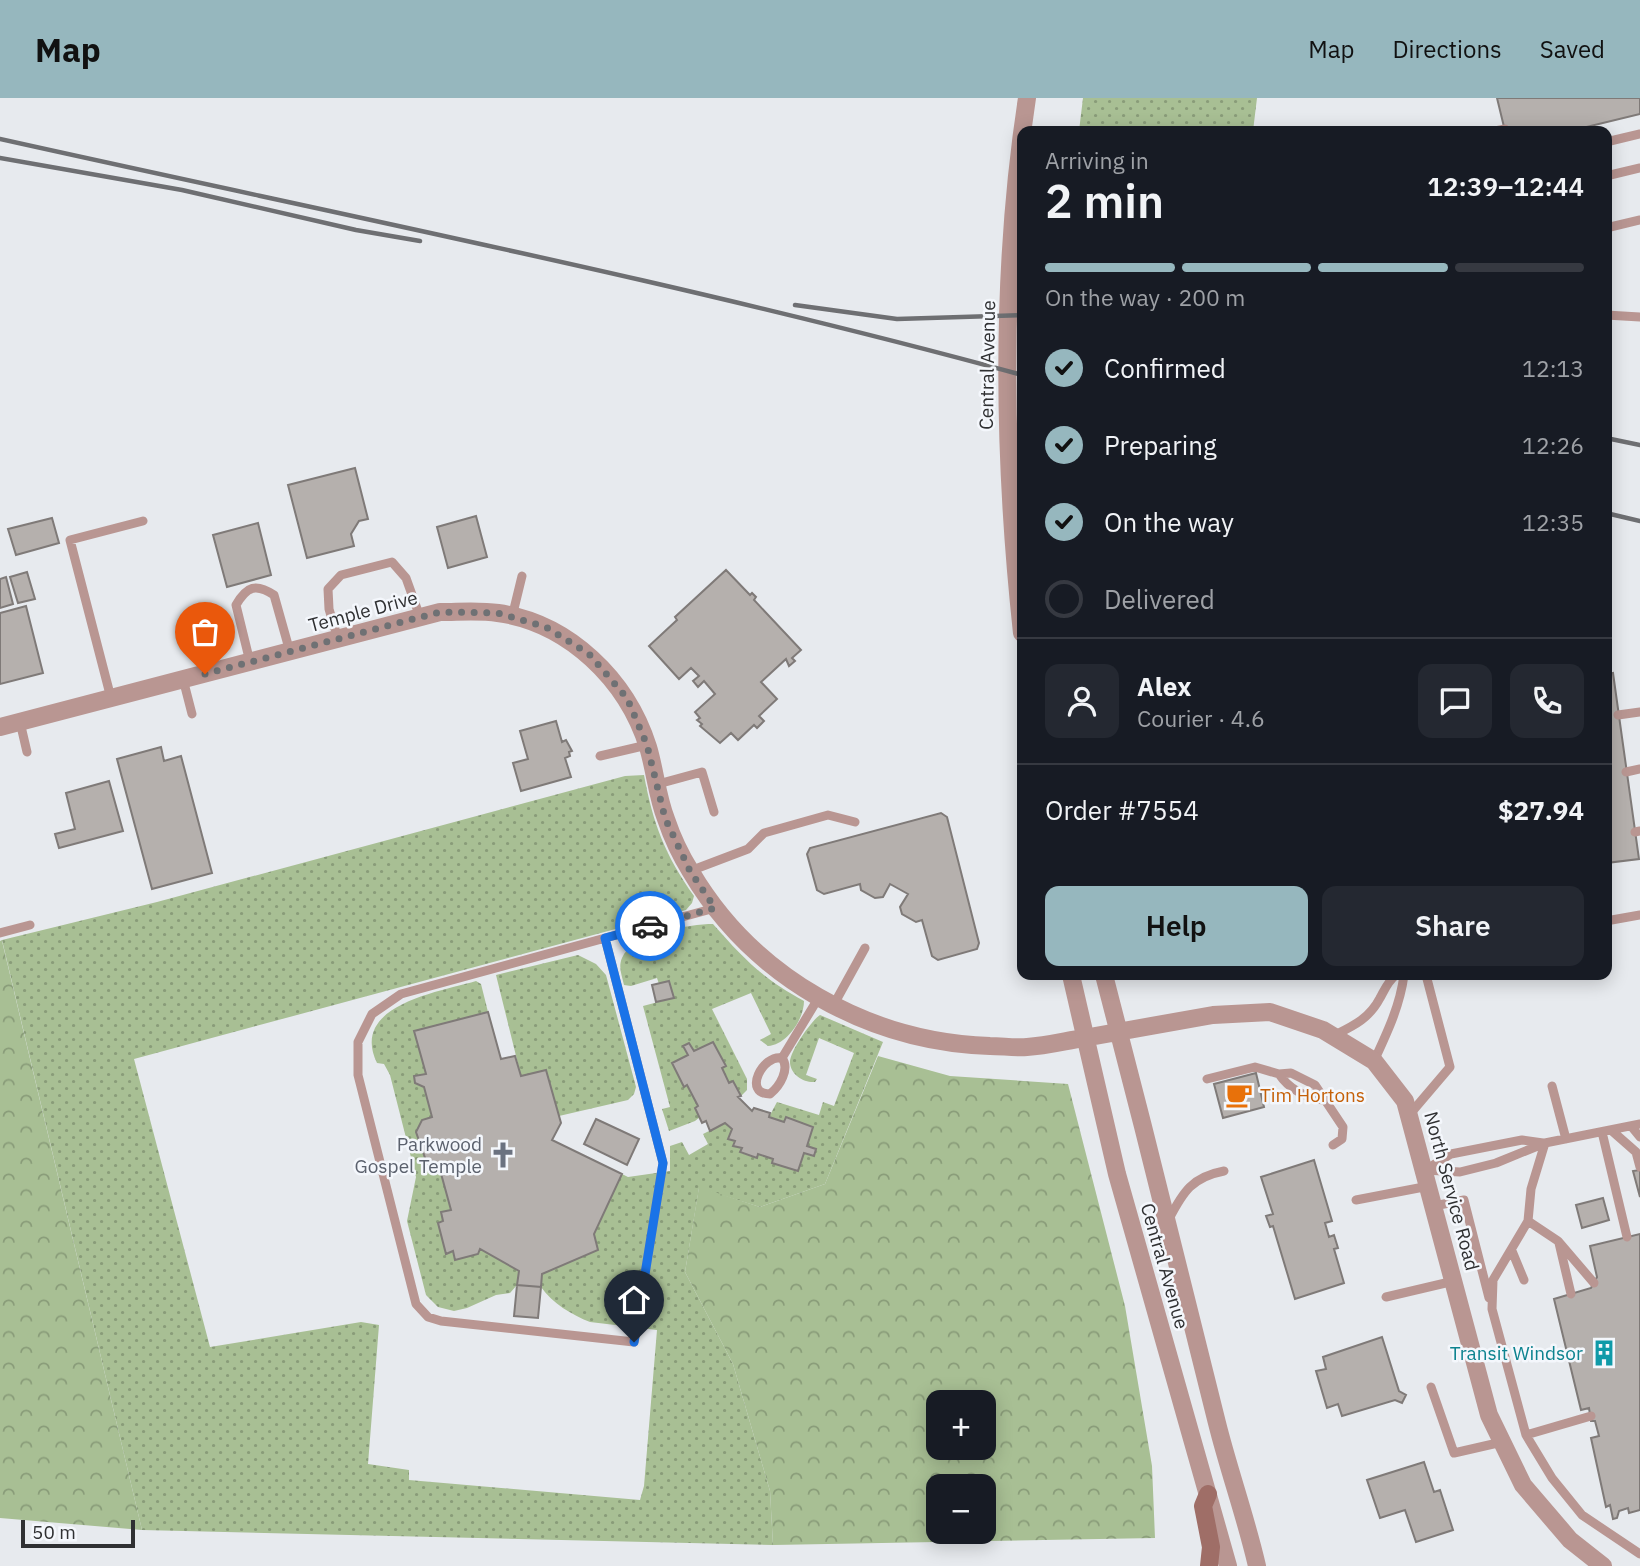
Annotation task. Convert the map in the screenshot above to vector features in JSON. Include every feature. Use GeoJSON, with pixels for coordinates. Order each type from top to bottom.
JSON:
{"type":"FeatureCollection","features":[{"type":"Feature","properties":{"kind":"main road"},"geometry":{"type":"LineString","coordinates":[[1208,1494],[1203,1506],[1211,1547],[1209,1566]]}},
{"type":"Feature","properties":{"kind":"street","name":"Central Avenue"},"geometry":{"type":"LineString","coordinates":[[1023,126],[1027,98]]}},
{"type":"Feature","properties":{"kind":"street","name":"Central Avenue"},"geometry":{"type":"LineString","coordinates":[[1017,182],[1010,262],[1007,442],[1017,569]]}},
{"type":"Feature","properties":{"kind":"street","name":"Temple Drive"},"geometry":{"type":"LineString","coordinates":[[0,727],[440,612],[498,613],[546,627],[589,654],[627,698],[647,745],[665,818],[690,871],[715,908],[748,946],[788,978],[826,1002],[862,1019],[912,1036],[965,1045],[1026,1047],[1119,1030]]}},
{"type":"Feature","properties":{"kind":"street","name":"Central Avenue"},"geometry":{"type":"LineString","coordinates":[[1072,980],[1117,1174],[1228,1566]]}},
{"type":"Feature","properties":{"kind":"street","name":"Central Avenue"},"geometry":{"type":"LineString","coordinates":[[1105,980],[1257,1566]]}},
{"type":"Feature","properties":{"kind":"street","name":"North Service Road"},"geometry":{"type":"LineString","coordinates":[[1119,1030],[1213,1015],[1270,1012],[1323,1030],[1374,1061],[1405,1101],[1410,1114],[1489,1415],[1523,1485],[1570,1540],[1603,1566]]}},
{"type":"Feature","properties":{"kind":"lane"},"geometry":{"type":"LineString","coordinates":[[1612,141],[1640,134]]}},
{"type":"Feature","properties":{"kind":"lane"},"geometry":{"type":"LineString","coordinates":[[1612,175],[1640,168]]}},
{"type":"Feature","properties":{"kind":"lane"},"geometry":{"type":"LineString","coordinates":[[1612,227],[1640,220]]}},
{"type":"Feature","properties":{"kind":"lane"},"geometry":{"type":"LineString","coordinates":[[1612,315],[1640,317]]}},
{"type":"Feature","properties":{"kind":"lane"},"geometry":{"type":"LineString","coordinates":[[111,698],[70,540],[143,521]]}},
{"type":"Feature","properties":{"kind":"lane"},"geometry":{"type":"LineString","coordinates":[[338,639],[329,609],[328,589],[341,575],[392,562],[406,578],[420,617]]}},
{"type":"Feature","properties":{"kind":"lane"},"geometry":{"type":"LineString","coordinates":[[512,617],[522,576]]}},
{"type":"Feature","properties":{"kind":"lane"},"geometry":{"type":"LineString","coordinates":[[250,662],[236,604],[242,594],[252,588],[264,588],[274,595],[290,652]]}},
{"type":"Feature","properties":{"kind":"lane"},"geometry":{"type":"LineString","coordinates":[[183,680],[192,714]]}},
{"type":"Feature","properties":{"kind":"lane"},"geometry":{"type":"LineString","coordinates":[[1619,715],[1640,712]]}},
{"type":"Feature","properties":{"kind":"lane"},"geometry":{"type":"LineString","coordinates":[[20,722],[27,752]]}},
{"type":"Feature","properties":{"kind":"lane"},"geometry":{"type":"LineString","coordinates":[[600,756],[647,745]]}},
{"type":"Feature","properties":{"kind":"lane"},"geometry":{"type":"LineString","coordinates":[[1626,772],[1640,769]]}},
{"type":"Feature","properties":{"kind":"lane"},"geometry":{"type":"LineString","coordinates":[[658,784],[702,772],[714,811]]}},
{"type":"Feature","properties":{"kind":"lane"},"geometry":{"type":"LineString","coordinates":[[690,871],[748,849],[764,833],[828,815],[855,822]]}},
{"type":"Feature","properties":{"kind":"lane"},"geometry":{"type":"LineString","coordinates":[[605,938],[663,1163],[634,1342],[441,1321],[428,1317],[416,1304],[358,1075],[358,1041],[372,1014],[401,994],[605,938],[715,908]]}},
{"type":"Feature","properties":{"kind":"lane"},"geometry":{"type":"LineString","coordinates":[[1612,919],[1640,915]]}},
{"type":"Feature","properties":{"kind":"lane"},"geometry":{"type":"LineString","coordinates":[[0,933],[30,925]]}},
{"type":"Feature","properties":{"kind":"lane"},"geometry":{"type":"LineString","coordinates":[[782,1058],[865,947]]}},
{"type":"Feature","properties":{"kind":"lane"},"geometry":{"type":"LineString","coordinates":[[1332,1036],[1358,1024],[1379,1001],[1390,980]]}},
{"type":"Feature","properties":{"kind":"lane"},"geometry":{"type":"LineString","coordinates":[[1374,1061],[1389,1030],[1403,980]]}},
{"type":"Feature","properties":{"kind":"lane"},"geometry":{"type":"LineString","coordinates":[[1410,1114],[1450,1067],[1427,980]]}},
{"type":"Feature","properties":{"kind":"lane"},"geometry":{"type":"LineString","coordinates":[[1207,1079],[1255,1068],[1279,1074],[1291,1073],[1315,1086],[1323,1100],[1336,1113],[1343,1127],[1342,1139],[1333,1145]]}},
{"type":"Feature","properties":{"kind":"lane"},"geometry":{"type":"LineString","coordinates":[[1552,1086],[1566,1139]]}},
{"type":"Feature","properties":{"kind":"lane"},"geometry":{"type":"LineString","coordinates":[[1356,1200],[1427,1178],[1496,1163],[1545,1143],[1635,1125],[1640,1137]]}},
{"type":"Feature","properties":{"kind":"lane"},"geometry":{"type":"LineString","coordinates":[[1607,1131],[1636,1152],[1640,1167]]}},
{"type":"Feature","properties":{"kind":"lane"},"geometry":{"type":"LineString","coordinates":[[1607,1131],[1627,1237]]}},
{"type":"Feature","properties":{"kind":"lane"},"geometry":{"type":"LineString","coordinates":[[1427,1178],[1451,1154],[1522,1140],[1545,1143]]}},
{"type":"Feature","properties":{"kind":"lane"},"geometry":{"type":"LineString","coordinates":[[1492,1309],[1493,1280],[1528,1221],[1531,1189],[1545,1143]]}},
{"type":"Feature","properties":{"kind":"lane"},"geometry":{"type":"LineString","coordinates":[[1168,1221],[1190,1185],[1213,1173],[1224,1171]]}},
{"type":"Feature","properties":{"kind":"lane"},"geometry":{"type":"LineString","coordinates":[[1434,1206],[1464,1200],[1526,1434],[1552,1478],[1582,1515],[1640,1554]]}},
{"type":"Feature","properties":{"kind":"lane"},"geometry":{"type":"LineString","coordinates":[[1528,1221],[1558,1241],[1594,1283]]}},
{"type":"Feature","properties":{"kind":"lane"},"geometry":{"type":"LineString","coordinates":[[1558,1241],[1571,1294]]}},
{"type":"Feature","properties":{"kind":"lane"},"geometry":{"type":"LineString","coordinates":[[1512,1251],[1524,1280]]}},
{"type":"Feature","properties":{"kind":"lane"},"geometry":{"type":"LineString","coordinates":[[1386,1297],[1454,1281]]}},
{"type":"Feature","properties":{"kind":"lane"},"geometry":{"type":"LineString","coordinates":[[1431,1387],[1454,1453],[1502,1442]]}},
{"type":"Feature","properties":{"kind":"lane"},"geometry":{"type":"LineString","coordinates":[[1526,1434],[1591,1416]]}},
{"type":"Feature","properties":{"kind":"green space"},"geometry":{"type":"Polygon","coordinates":[[[1083,98],[1257,98],[1254,126],[1080,126],[1083,98]]]}},
{"type":"Feature","properties":{"kind":"green space"},"geometry":{"type":"Polygon","coordinates":[[[644,775],[662,838],[675,867],[694,896],[686,910],[134,1059],[210,1347],[361,1322],[379,1325],[368,1464],[409,1470],[409,1480],[640,1500],[644,1486],[657,1330],[590,1322],[576,1316],[557,1303],[541,1287],[542,1274],[597,1250],[594,1234],[622,1174],[628,1177],[670,1171],[670,1146],[682,1142],[689,1155],[708,1144],[703,1134],[725,1123],[732,1129],[729,1138],[735,1141],[734,1146],[742,1148],[741,1153],[757,1158],[758,1154],[773,1159],[772,1163],[798,1171],[804,1153],[814,1156],[816,1149],[807,1146],[813,1127],[786,1118],[784,1122],[769,1117],[777,1102],[819,1115],[823,1102],[834,1106],[854,1053],[819,1038],[806,1075],[817,1079],[815,1082],[807,1081],[795,1075],[790,1063],[802,1037],[820,1015],[883,1042],[825,1184],[760,1207],[699,1188],[685,1272],[733,1364],[770,1491],[773,1545],[142,1530],[2,940],[157,902],[625,776],[644,775]]]}},
{"type":"Feature","properties":{"kind":"green space"},"geometry":{"type":"Polygon","coordinates":[[[713,924],[754,967],[804,1001],[803,1008],[798,1023],[788,1036],[775,1045],[768,1046],[760,1040],[771,1034],[751,993],[712,1009],[747,1079],[747,1090],[741,1096],[733,1081],[729,1083],[722,1068],[725,1066],[713,1042],[694,1051],[689,1043],[684,1046],[688,1055],[672,1063],[698,1106],[700,1117],[669,1131],[662,1109],[670,1107],[643,1006],[673,998],[669,981],[659,984],[657,978],[631,986],[624,985],[621,961],[628,950],[649,937],[676,928],[713,924]]]}},
{"type":"Feature","properties":{"kind":"green space"},"geometry":{"type":"Polygon","coordinates":[[[2,940],[142,1530],[0,1518],[2,940]]]}},
{"type":"Feature","properties":{"kind":"green space"},"geometry":{"type":"Polygon","coordinates":[[[578,955],[596,964],[606,975],[636,1087],[628,1100],[559,1116],[546,1070],[521,1076],[496,975],[578,955]]]}},
{"type":"Feature","properties":{"kind":"green space"},"geometry":{"type":"Polygon","coordinates":[[[476,981],[481,984],[488,1012],[414,1031],[426,1074],[414,1077],[415,1083],[424,1087],[432,1117],[422,1120],[416,1132],[429,1172],[440,1170],[451,1210],[443,1221],[438,1223],[446,1253],[453,1251],[455,1260],[478,1254],[480,1249],[519,1271],[517,1285],[510,1293],[496,1295],[454,1311],[438,1307],[426,1295],[407,1221],[416,1177],[390,1075],[384,1064],[377,1063],[372,1043],[375,1027],[386,1014],[402,1004],[476,981]]]}},
{"type":"Feature","properties":{"kind":"green space"},"geometry":{"type":"Polygon","coordinates":[[[878,1056],[950,1076],[1068,1084],[1125,1306],[1152,1466],[1155,1538],[996,1541],[996,1474],[926,1474],[926,1542],[773,1545],[770,1491],[733,1364],[685,1272],[699,1187],[760,1207],[825,1184],[878,1056]]]}},
{"type":"Feature","properties":{"kind":"building"},"geometry":{"type":"Polygon","coordinates":[[[1497,98],[1640,98],[1640,114],[1591,126],[1504,126],[1497,98]]]}},
{"type":"Feature","properties":{"kind":"building"},"geometry":{"type":"Polygon","coordinates":[[[355,468],[368,519],[359,521],[351,534],[354,546],[307,558],[288,485],[355,468]]]}},
{"type":"Feature","properties":{"kind":"building"},"geometry":{"type":"Polygon","coordinates":[[[476,516],[487,557],[448,568],[437,527],[476,516]]]}},
{"type":"Feature","properties":{"kind":"building"},"geometry":{"type":"Polygon","coordinates":[[[52,518],[59,543],[16,555],[8,529],[52,518]]]}},
{"type":"Feature","properties":{"kind":"building"},"geometry":{"type":"Polygon","coordinates":[[[258,523],[271,575],[227,587],[213,535],[258,523]]]}},
{"type":"Feature","properties":{"kind":"building"},"geometry":{"type":"Polygon","coordinates":[[[726,570],[750,595],[752,593],[756,597],[754,600],[801,650],[792,658],[795,661],[789,666],[786,659],[761,682],[777,699],[759,716],[764,721],[757,728],[754,725],[738,740],[731,733],[720,743],[700,726],[702,724],[697,720],[700,718],[695,712],[715,694],[704,681],[698,687],[693,681],[699,676],[691,668],[679,679],[649,646],[677,620],[675,617],[726,570]]]}},
{"type":"Feature","properties":{"kind":"building"},"geometry":{"type":"Polygon","coordinates":[[[27,572],[35,599],[18,603],[10,577],[27,572]]]}},
{"type":"Feature","properties":{"kind":"building"},"geometry":{"type":"Polygon","coordinates":[[[6,577],[13,604],[0,608],[0,579],[6,577]]]}},
{"type":"Feature","properties":{"kind":"building"},"geometry":{"type":"Polygon","coordinates":[[[26,606],[43,673],[0,684],[0,613],[26,606]]]}},
{"type":"Feature","properties":{"kind":"building"},"geometry":{"type":"Polygon","coordinates":[[[1612,673],[1639,859],[1612,862],[1612,673]]]}},
{"type":"Feature","properties":{"kind":"building"},"geometry":{"type":"Polygon","coordinates":[[[556,721],[562,742],[566,740],[572,751],[569,752],[570,756],[565,758],[571,777],[521,791],[513,763],[528,759],[520,731],[556,721]]]}},
{"type":"Feature","properties":{"kind":"building"},"geometry":{"type":"Polygon","coordinates":[[[161,747],[164,761],[181,756],[212,873],[152,889],[117,759],[161,747]]]}},
{"type":"Feature","properties":{"kind":"building"},"geometry":{"type":"Polygon","coordinates":[[[109,781],[123,831],[59,848],[55,834],[75,829],[66,793],[109,781]]]}},
{"type":"Feature","properties":{"kind":"building"},"geometry":{"type":"Polygon","coordinates":[[[941,813],[947,817],[979,943],[977,949],[938,960],[932,956],[922,920],[916,922],[902,914],[900,907],[908,894],[890,884],[883,897],[875,898],[861,890],[860,884],[824,894],[817,890],[807,854],[810,848],[941,813]]]}},
{"type":"Feature","properties":{"kind":"building"},"geometry":{"type":"Polygon","coordinates":[[[669,981],[674,998],[656,1002],[652,985],[669,981]]]}},
{"type":"Feature","properties":{"kind":"building","name":"Parkwood Gospel Temple"},"geometry":{"type":"Polygon","coordinates":[[[488,1012],[501,1059],[515,1056],[521,1076],[546,1070],[561,1123],[552,1140],[622,1174],[594,1234],[598,1250],[542,1274],[541,1287],[517,1285],[519,1271],[480,1249],[478,1254],[455,1260],[453,1251],[446,1254],[438,1223],[443,1221],[441,1212],[451,1210],[440,1170],[430,1172],[416,1132],[422,1120],[432,1117],[424,1087],[415,1083],[414,1076],[426,1074],[414,1031],[488,1012]]]}},
{"type":"Feature","properties":{"kind":"building"},"geometry":{"type":"Polygon","coordinates":[[[713,1042],[726,1066],[722,1068],[729,1083],[733,1081],[741,1096],[738,1097],[752,1111],[754,1108],[770,1113],[769,1117],[784,1122],[786,1117],[813,1127],[807,1146],[816,1149],[814,1156],[804,1153],[798,1171],[772,1163],[773,1159],[758,1154],[757,1158],[740,1152],[742,1148],[733,1146],[735,1141],[728,1139],[732,1129],[725,1123],[710,1131],[706,1121],[702,1123],[695,1108],[698,1106],[687,1085],[684,1087],[672,1063],[688,1055],[683,1046],[689,1043],[694,1051],[713,1042]]]}},
{"type":"Feature","properties":{"kind":"building","name":"Tim Hortons"},"geometry":{"type":"Polygon","coordinates":[[[1256,1073],[1264,1107],[1223,1118],[1214,1084],[1256,1073]]]}},
{"type":"Feature","properties":{"kind":"building"},"geometry":{"type":"Polygon","coordinates":[[[596,1119],[639,1139],[627,1165],[584,1144],[596,1119]]]}},
{"type":"Feature","properties":{"kind":"building"},"geometry":{"type":"Polygon","coordinates":[[[1314,1160],[1332,1221],[1325,1223],[1329,1237],[1334,1235],[1338,1248],[1334,1249],[1344,1283],[1295,1299],[1273,1226],[1270,1227],[1266,1216],[1273,1214],[1261,1177],[1314,1160]]]}},
{"type":"Feature","properties":{"kind":"building"},"geometry":{"type":"Polygon","coordinates":[[[1640,1170],[1640,1197],[1633,1171],[1640,1170]]]}},
{"type":"Feature","properties":{"kind":"building"},"geometry":{"type":"Polygon","coordinates":[[[1603,1198],[1609,1220],[1582,1228],[1576,1205],[1603,1198]]]}},
{"type":"Feature","properties":{"kind":"building","name":"Transit Windsor"},"geometry":{"type":"Polygon","coordinates":[[[1640,1234],[1640,1510],[1629,1513],[1628,1508],[1619,1511],[1617,1518],[1613,1519],[1610,1505],[1606,1507],[1591,1438],[1599,1436],[1595,1421],[1591,1421],[1589,1408],[1581,1410],[1554,1299],[1591,1288],[1597,1277],[1590,1246],[1640,1234]]]}},
{"type":"Feature","properties":{"kind":"building"},"geometry":{"type":"Polygon","coordinates":[[[517,1285],[541,1287],[538,1318],[514,1316],[517,1285]]]}},
{"type":"Feature","properties":{"kind":"building"},"geometry":{"type":"Polygon","coordinates":[[[1382,1337],[1399,1391],[1406,1395],[1402,1403],[1395,1400],[1342,1416],[1338,1404],[1327,1408],[1316,1371],[1326,1369],[1323,1357],[1382,1337]]]}},
{"type":"Feature","properties":{"kind":"building"},"geometry":{"type":"Polygon","coordinates":[[[1424,1462],[1434,1492],[1440,1490],[1453,1530],[1416,1542],[1405,1510],[1380,1518],[1367,1480],[1424,1462]]]}},
{"type":"Feature","properties":{"kind":"railway"},"geometry":{"type":"LineString","coordinates":[[0,139],[640,280],[1017,374]]}},
{"type":"Feature","properties":{"kind":"railway"},"geometry":{"type":"LineString","coordinates":[[0,158],[182,190],[356,230],[420,241]]}},
{"type":"Feature","properties":{"kind":"railway"},"geometry":{"type":"LineString","coordinates":[[795,305],[897,319],[1017,315]]}},
{"type":"Feature","properties":{"kind":"railway"},"geometry":{"type":"LineString","coordinates":[[1612,439],[1640,445]]}},
{"type":"Feature","properties":{"kind":"railway"},"geometry":{"type":"LineString","coordinates":[[1612,514],[1640,521]]}},
{"type":"Feature","properties":{"kind":"way so far"},"geometry":{"type":"LineString","coordinates":[[205,674],[440,612],[498,613],[546,627],[589,654],[627,698],[647,745],[665,818],[690,871],[715,908],[650,926]]}},
{"type":"Feature","properties":{"kind":"place","name":"Tim Hortons"},"geometry":{"type":"Point","coordinates":[1239,1095]}},
{"type":"Feature","properties":{"kind":"place","name":"Parkwood Gospel Temple"},"geometry":{"type":"Point","coordinates":[503,1155]}},
{"type":"Feature","properties":{"kind":"place","name":"Transit Windsor"},"geometry":{"type":"Point","coordinates":[1604,1353]}},
{"type":"Feature","properties":{"kind":"route"},"geometry":{"type":"LineString","coordinates":[[634,1342],[663,1163],[605,938],[650,926]]}}]}
